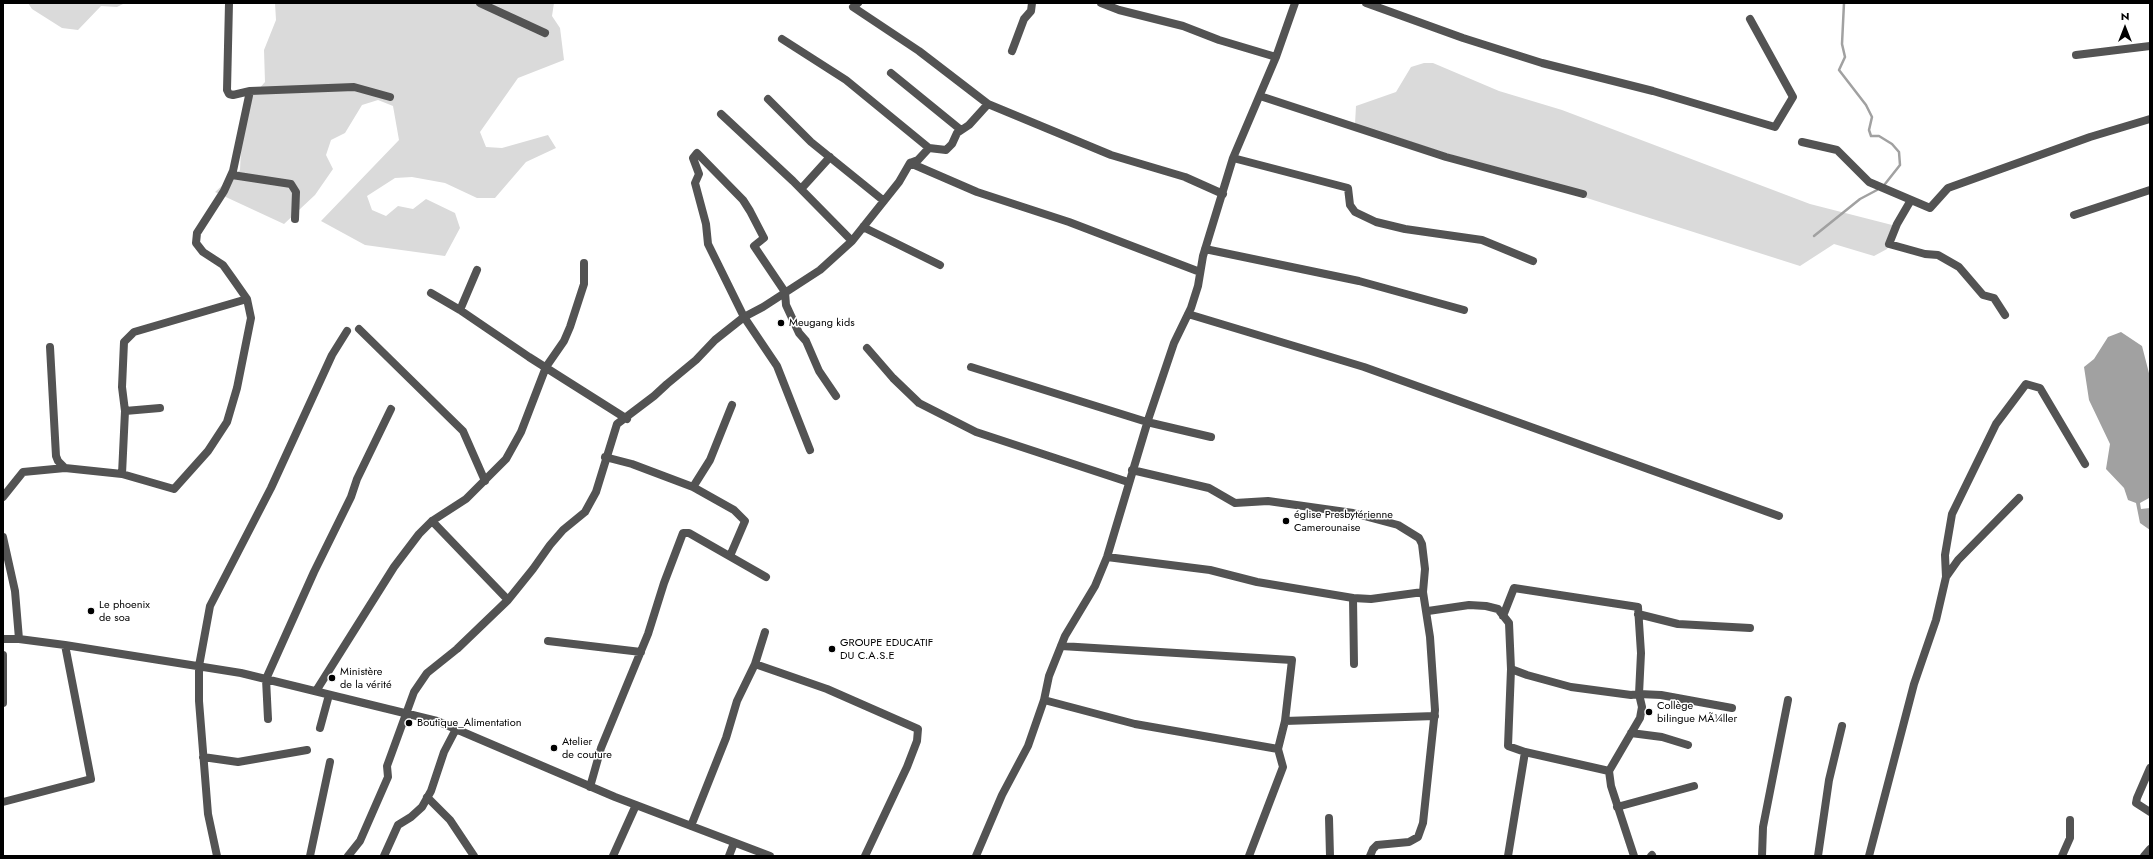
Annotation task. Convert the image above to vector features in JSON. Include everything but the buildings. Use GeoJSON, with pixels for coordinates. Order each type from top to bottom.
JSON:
{"type":"FeatureCollection","features":[{"type":"Feature","properties":{"kind":"street"},"geometry":{"type":"LineString","coordinates":[[229,3],[227,90],[229,94],[233,95],[250,91],[354,87],[390,97]]}},
{"type":"Feature","properties":{"kind":"street"},"geometry":{"type":"LineString","coordinates":[[480,3],[545,33]]}},
{"type":"Feature","properties":{"kind":"street"},"geometry":{"type":"LineString","coordinates":[[858,3],[853,7],[918,51],[988,104],[1111,156],[1185,177],[1223,194]]}},
{"type":"Feature","properties":{"kind":"street"},"geometry":{"type":"LineString","coordinates":[[1012,52],[1024,19],[1031,11],[1032,3]]}},
{"type":"Feature","properties":{"kind":"street"},"geometry":{"type":"LineString","coordinates":[[1101,3],[1119,10],[1183,26],[1219,40],[1276,57]]}},
{"type":"Feature","properties":{"kind":"street"},"geometry":{"type":"LineString","coordinates":[[976,856],[1002,795],[1028,746],[1044,700],[1049,676],[1065,636],[1095,586],[1107,557],[1147,422],[1174,343],[1188,314],[1198,286],[1205,249],[1233,158],[1276,57],[1295,3]]}},
{"type":"Feature","properties":{"kind":"street"},"geometry":{"type":"LineString","coordinates":[[1366,3],[1463,38],[1542,63],[1653,91],[1775,127],[1793,97],[1750,19]]}},
{"type":"Feature","properties":{"kind":"street"},"geometry":{"type":"LineString","coordinates":[[782,39],[846,80],[929,148],[946,150],[961,130],[969,125],[988,104]]}},
{"type":"Feature","properties":{"kind":"street"},"geometry":{"type":"LineString","coordinates":[[2076,55],[2150,46]]}},
{"type":"Feature","properties":{"kind":"street"},"geometry":{"type":"LineString","coordinates":[[891,72],[961,130]]}},
{"type":"Feature","properties":{"kind":"street"},"geometry":{"type":"LineString","coordinates":[[3,497],[23,472],[64,468],[122,474],[174,489],[208,452],[227,422],[237,388],[251,318],[247,299],[223,265],[202,252],[196,243],[197,234],[232,174],[250,91]]}},
{"type":"Feature","properties":{"kind":"street"},"geometry":{"type":"LineString","coordinates":[[1260,96],[1446,157],[1583,194]]}},
{"type":"Feature","properties":{"kind":"street"},"geometry":{"type":"LineString","coordinates":[[768,99],[812,142],[884,200]]}},
{"type":"Feature","properties":{"kind":"street"},"geometry":{"type":"LineString","coordinates":[[721,114],[801,189],[852,241]]}},
{"type":"Feature","properties":{"kind":"street"},"geometry":{"type":"LineString","coordinates":[[1802,142],[1837,150],[1869,182],[1930,208],[1948,188],[2090,137],[2150,118]]}},
{"type":"Feature","properties":{"kind":"street"},"geometry":{"type":"LineString","coordinates":[[348,856],[360,841],[388,777],[387,766],[414,692],[427,673],[457,649],[508,600],[534,569],[550,545],[588,508],[596,492],[617,424],[627,419],[696,360],[715,340],[744,317],[763,307],[820,270],[852,241],[899,182],[910,163],[918,160],[929,148]]}},
{"type":"Feature","properties":{"kind":"street"},"geometry":{"type":"LineString","coordinates":[[810,450],[777,366],[744,317],[707,242],[706,224],[695,184],[699,174],[693,158],[697,153],[744,200],[764,238],[754,246],[785,292],[786,305],[799,333],[806,340],[819,371],[836,396]]}},
{"type":"Feature","properties":{"kind":"street"},"geometry":{"type":"LineString","coordinates":[[801,189],[830,157]]}},
{"type":"Feature","properties":{"kind":"street"},"geometry":{"type":"LineString","coordinates":[[1233,158],[1348,188],[1350,205],[1355,212],[1376,222],[1405,229],[1482,240],[1533,261]]}},
{"type":"Feature","properties":{"kind":"street"},"geometry":{"type":"LineString","coordinates":[[910,163],[976,192],[1069,222],[1200,272]]}},
{"type":"Feature","properties":{"kind":"street"},"geometry":{"type":"LineString","coordinates":[[232,174],[291,184],[295,187],[296,192],[295,219]]}},
{"type":"Feature","properties":{"kind":"street"},"geometry":{"type":"LineString","coordinates":[[2074,215],[2150,190]]}},
{"type":"Feature","properties":{"kind":"street"},"geometry":{"type":"LineString","coordinates":[[1911,200],[1897,224],[1889,244],[1925,254],[1938,254],[1958,267],[1983,295],[1994,298],[2005,314]]}},
{"type":"Feature","properties":{"kind":"street"},"geometry":{"type":"LineString","coordinates":[[863,227],[940,265]]}},
{"type":"Feature","properties":{"kind":"street"},"geometry":{"type":"LineString","coordinates":[[1205,249],[1359,281],[1464,310]]}},
{"type":"Feature","properties":{"kind":"street"},"geometry":{"type":"LineString","coordinates":[[316,691],[394,567],[419,534],[432,521],[460,504],[506,459],[515,443],[546,367],[564,341],[570,327],[584,284],[584,263]]}},
{"type":"Feature","properties":{"kind":"street"},"geometry":{"type":"LineString","coordinates":[[460,310],[477,270]]}},
{"type":"Feature","properties":{"kind":"street"},"geometry":{"type":"LineString","coordinates":[[431,293],[460,310],[627,419]]}},
{"type":"Feature","properties":{"kind":"street"},"geometry":{"type":"LineString","coordinates":[[122,474],[125,411],[122,387],[124,342],[134,332],[247,299]]}},
{"type":"Feature","properties":{"kind":"street"},"geometry":{"type":"LineString","coordinates":[[1188,314],[1364,367],[1779,516]]}},
{"type":"Feature","properties":{"kind":"street"},"geometry":{"type":"LineString","coordinates":[[359,329],[463,431],[485,481]]}},
{"type":"Feature","properties":{"kind":"street"},"geometry":{"type":"LineString","coordinates":[[217,856],[208,814],[202,756],[199,666],[210,606],[271,488],[332,355],[347,331]]}},
{"type":"Feature","properties":{"kind":"street"},"geometry":{"type":"LineString","coordinates":[[50,347],[56,456],[64,468]]}},
{"type":"Feature","properties":{"kind":"street"},"geometry":{"type":"LineString","coordinates":[[867,348],[893,378],[919,403],[976,432],[1128,482]]}},
{"type":"Feature","properties":{"kind":"street"},"geometry":{"type":"LineString","coordinates":[[971,367],[1147,422],[1211,437]]}},
{"type":"Feature","properties":{"kind":"street"},"geometry":{"type":"LineString","coordinates":[[1868,856],[1914,684],[1936,620],[1946,577],[1945,555],[1952,514],[1996,424],[2026,384],[2040,388],[2085,464]]}},
{"type":"Feature","properties":{"kind":"street"},"geometry":{"type":"LineString","coordinates":[[693,488],[710,460],[732,405]]}},
{"type":"Feature","properties":{"kind":"street"},"geometry":{"type":"LineString","coordinates":[[125,411],[160,408]]}},
{"type":"Feature","properties":{"kind":"street"},"geometry":{"type":"LineString","coordinates":[[268,719],[266,679],[314,572],[352,497],[357,478],[391,409]]}},
{"type":"Feature","properties":{"kind":"street"},"geometry":{"type":"LineString","coordinates":[[606,457],[632,464],[693,488],[734,510],[745,521],[730,556]]}},
{"type":"Feature","properties":{"kind":"street"},"geometry":{"type":"LineString","coordinates":[[1132,470],[1209,488],[1235,503],[1268,501],[1353,513],[1398,525],[1414,532],[1422,544],[1425,569],[1423,592],[1428,611],[1435,716],[1423,823],[1418,837],[1409,842],[1377,845],[1373,849],[1370,856]]}},
{"type":"Feature","properties":{"kind":"street"},"geometry":{"type":"LineString","coordinates":[[1946,577],[1958,560],[2019,498]]}},
{"type":"Feature","properties":{"kind":"street"},"geometry":{"type":"LineString","coordinates":[[432,521],[508,600]]}},
{"type":"Feature","properties":{"kind":"street"},"geometry":{"type":"LineString","coordinates":[[590,787],[612,718],[640,652],[683,533],[689,532],[766,577]]}},
{"type":"Feature","properties":{"kind":"street"},"geometry":{"type":"LineString","coordinates":[[3,537],[15,591],[19,639]]}},
{"type":"Feature","properties":{"kind":"street"},"geometry":{"type":"LineString","coordinates":[[1107,557],[1210,570],[1257,582],[1353,598],[1371,599],[1423,592]]}},
{"type":"Feature","properties":{"kind":"street"},"geometry":{"type":"LineString","coordinates":[[1503,616],[1514,588],[1638,607],[1641,653],[1639,694],[1642,707],[1640,718],[1609,771],[1611,786],[1617,807],[1634,856]]}},
{"type":"Feature","properties":{"kind":"street"},"geometry":{"type":"LineString","coordinates":[[1353,598],[1354,664]]}},
{"type":"Feature","properties":{"kind":"street"},"geometry":{"type":"LineString","coordinates":[[1428,611],[1469,605],[1486,606],[1498,609],[1509,623],[1510,669],[1508,746],[1525,752],[1609,771]]}},
{"type":"Feature","properties":{"kind":"street"},"geometry":{"type":"LineString","coordinates":[[1638,614],[1678,624],[1750,628]]}},
{"type":"Feature","properties":{"kind":"street"},"geometry":{"type":"LineString","coordinates":[[691,826],[726,738],[737,701],[755,664],[766,632]]}},
{"type":"Feature","properties":{"kind":"street"},"geometry":{"type":"LineString","coordinates":[[3,639],[19,639],[65,645],[199,666],[266,679],[437,722],[590,787],[770,856]]}},
{"type":"Feature","properties":{"kind":"street"},"geometry":{"type":"LineString","coordinates":[[548,641],[640,652]]}},
{"type":"Feature","properties":{"kind":"street"},"geometry":{"type":"LineString","coordinates":[[3,802],[91,779],[65,645]]}},
{"type":"Feature","properties":{"kind":"street"},"geometry":{"type":"LineString","coordinates":[[1061,646],[1292,660],[1285,721],[1278,749],[1283,767],[1249,856]]}},
{"type":"Feature","properties":{"kind":"street"},"geometry":{"type":"LineString","coordinates":[[3,654],[3,703]]}},
{"type":"Feature","properties":{"kind":"street"},"geometry":{"type":"LineString","coordinates":[[755,664],[827,689],[919,730],[906,767],[865,856]]}},
{"type":"Feature","properties":{"kind":"street"},"geometry":{"type":"LineString","coordinates":[[1510,669],[1571,687],[1631,695],[1639,694],[1661,696],[1732,708]]}},
{"type":"Feature","properties":{"kind":"street"},"geometry":{"type":"LineString","coordinates":[[320,728],[329,695]]}},
{"type":"Feature","properties":{"kind":"street"},"geometry":{"type":"LineString","coordinates":[[1044,700],[1135,724],[1278,749]]}},
{"type":"Feature","properties":{"kind":"street"},"geometry":{"type":"LineString","coordinates":[[1762,856],[1763,827],[1788,700]]}},
{"type":"Feature","properties":{"kind":"street"},"geometry":{"type":"LineString","coordinates":[[1285,721],[1435,716]]}},
{"type":"Feature","properties":{"kind":"street"},"geometry":{"type":"LineString","coordinates":[[1818,856],[1829,780],[1842,726]]}},
{"type":"Feature","properties":{"kind":"street"},"geometry":{"type":"LineString","coordinates":[[384,856],[398,825],[411,817],[422,807],[444,752],[456,729]]}},
{"type":"Feature","properties":{"kind":"street"},"geometry":{"type":"LineString","coordinates":[[1631,733],[1662,737],[1688,745]]}},
{"type":"Feature","properties":{"kind":"street"},"geometry":{"type":"LineString","coordinates":[[202,756],[238,762],[306,750]]}},
{"type":"Feature","properties":{"kind":"street"},"geometry":{"type":"LineString","coordinates":[[1508,856],[1525,752]]}},
{"type":"Feature","properties":{"kind":"street"},"geometry":{"type":"LineString","coordinates":[[310,856],[330,762]]}},
{"type":"Feature","properties":{"kind":"street"},"geometry":{"type":"LineString","coordinates":[[2150,768],[2136,803],[2150,812]]}},
{"type":"Feature","properties":{"kind":"street"},"geometry":{"type":"LineString","coordinates":[[1617,807],[1694,786]]}},
{"type":"Feature","properties":{"kind":"street"},"geometry":{"type":"LineString","coordinates":[[427,797],[450,820],[474,856]]}},
{"type":"Feature","properties":{"kind":"street"},"geometry":{"type":"LineString","coordinates":[[613,856],[636,805]]}},
{"type":"Feature","properties":{"kind":"street"},"geometry":{"type":"LineString","coordinates":[[1329,818],[1330,856]]}},
{"type":"Feature","properties":{"kind":"street"},"geometry":{"type":"LineString","coordinates":[[2062,856],[2070,838],[2070,820]]}},
{"type":"Feature","properties":{"kind":"street"},"geometry":{"type":"LineString","coordinates":[[729,856],[734,843]]}},
{"type":"Feature","properties":{"kind":"street"},"geometry":{"type":"LineString","coordinates":[[2144,856],[2150,849]]}},
{"type":"Feature","properties":{"kind":"shaded area"},"geometry":{"type":"Polygon","coordinates":[[[28,3],[125,3],[117,7],[101,6],[78,30],[62,28],[32,9],[28,3]]]}},
{"type":"Feature","properties":{"kind":"shaded area"},"geometry":{"type":"Polygon","coordinates":[[[275,3],[554,3],[552,16],[560,28],[564,60],[518,78],[480,132],[486,147],[502,148],[548,135],[556,148],[526,162],[495,198],[477,198],[445,183],[412,177],[395,178],[367,196],[372,210],[386,216],[398,206],[413,209],[426,199],[455,213],[460,228],[445,256],[365,245],[321,221],[399,140],[393,106],[378,100],[362,105],[345,133],[331,140],[326,155],[333,169],[315,195],[284,224],[215,192],[240,170],[243,107],[265,82],[264,50],[276,20],[275,3]]]}},
{"type":"Feature","properties":{"kind":"shaded area"},"geometry":{"type":"Polygon","coordinates":[[[1424,63],[1433,63],[1499,91],[1562,110],[1810,204],[1896,226],[1887,249],[1874,256],[1834,244],[1800,266],[1355,124],[1356,106],[1396,92],[1411,67],[1424,63]]]}},
{"type":"Feature","properties":{"kind":"shaded area"},"geometry":{"type":"Polygon","coordinates":[[[2121,332],[2142,346],[2150,377],[2150,491],[2149,498],[2140,503],[2141,509],[2150,508],[2150,530],[2140,523],[2136,503],[2128,500],[2124,488],[2106,469],[2110,444],[2089,400],[2084,367],[2094,359],[2108,337],[2121,332]]]}},
{"type":"Feature","properties":{"kind":"waterway"},"geometry":{"type":"LineString","coordinates":[[1844,3],[1842,44],[1845,57],[1839,70],[1866,105],[1872,117],[1869,130],[1871,136],[1879,136],[1892,144],[1899,152],[1900,165],[1885,184]]}},
{"type":"Feature","properties":{"kind":"waterway"},"geometry":{"type":"LineString","coordinates":[[1814,236],[1860,199],[1877,190]]}},
{"type":"Feature","properties":{"kind":"place","name":"Meugang kids"},"geometry":{"type":"Point","coordinates":[781,323]}},
{"type":"Feature","properties":{"kind":"place","name":"église Presbytérienne Camerounaise"},"geometry":{"type":"Point","coordinates":[1286,521]}},
{"type":"Feature","properties":{"kind":"place","name":"Le phoenix de soa"},"geometry":{"type":"Point","coordinates":[91,611]}},
{"type":"Feature","properties":{"kind":"place","name":"GROUPE EDUCATIF DU C.A.S.E"},"geometry":{"type":"Point","coordinates":[832,649]}},
{"type":"Feature","properties":{"kind":"place","name":"Ministère de la vérité"},"geometry":{"type":"Point","coordinates":[332,678]}},
{"type":"Feature","properties":{"kind":"place","name":"Collège bilingue MÃ¼ller"},"geometry":{"type":"Point","coordinates":[1649,712]}},
{"type":"Feature","properties":{"kind":"place","name":"Boutique_Alimentation"},"geometry":{"type":"Point","coordinates":[409,723]}},
{"type":"Feature","properties":{"kind":"place","name":"Atelier de couture"},"geometry":{"type":"Point","coordinates":[554,748]}}]}
